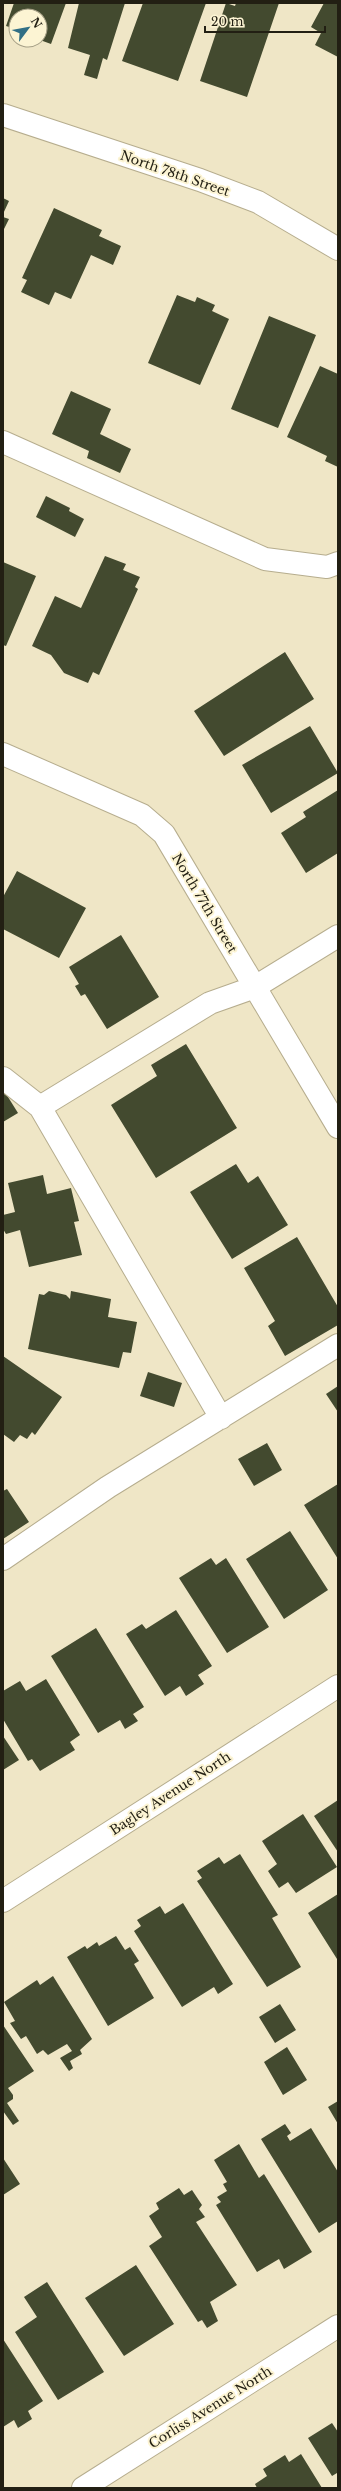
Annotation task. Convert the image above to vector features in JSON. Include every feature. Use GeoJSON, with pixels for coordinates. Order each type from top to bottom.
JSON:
{"type":"FeatureCollection","features":[{"type":"Feature","properties":{"kind":"street","name":"North 78th Street"},"geometry":{"type":"LineString","coordinates":[[3,115],[200,180],[258,202],[338,249]]}},
{"type":"Feature","properties":{"kind":"street"},"geometry":{"type":"LineString","coordinates":[[3,442],[265,559],[327,567],[338,563]]}},
{"type":"Feature","properties":{"kind":"street","name":"North 77th Street"},"geometry":{"type":"LineString","coordinates":[[3,754],[142,815],[164,834],[338,1127]]}},
{"type":"Feature","properties":{"kind":"street"},"geometry":{"type":"LineString","coordinates":[[40,1108],[210,1003],[255,987],[338,936]]}},
{"type":"Feature","properties":{"kind":"street"},"geometry":{"type":"LineString","coordinates":[[3,1078],[40,1108],[221,1418]]}},
{"type":"Feature","properties":{"kind":"street"},"geometry":{"type":"LineString","coordinates":[[3,1559],[108,1487],[338,1346]]}},
{"type":"Feature","properties":{"kind":"street","name":"Bagley Avenue North"},"geometry":{"type":"LineString","coordinates":[[3,1901],[338,1686]]}},
{"type":"Feature","properties":{"kind":"street","name":"Corliss Avenue North"},"geometry":{"type":"LineString","coordinates":[[83,2488],[338,2326]]}},
{"type":"Feature","properties":{"kind":"building"},"geometry":{"type":"Polygon","coordinates":[[[14,3],[66,3],[51,44],[48,43],[48,8],[12,8],[14,3]]]}},
{"type":"Feature","properties":{"kind":"building"},"geometry":{"type":"Polygon","coordinates":[[[79,3],[125,3],[107,60],[103,58],[97,79],[84,75],[90,55],[68,48],[79,3]]]}},
{"type":"Feature","properties":{"kind":"building"},"geometry":{"type":"Polygon","coordinates":[[[143,3],[206,3],[178,81],[122,61],[143,3]]]}},
{"type":"Feature","properties":{"kind":"building"},"geometry":{"type":"Polygon","coordinates":[[[226,3],[235,6],[236,3],[279,3],[247,97],[200,81],[226,3]]]}},
{"type":"Feature","properties":{"kind":"building"},"geometry":{"type":"Polygon","coordinates":[[[324,3],[338,3],[338,57],[315,45],[321,33],[311,27],[324,3]]]}},
{"type":"Feature","properties":{"kind":"building"},"geometry":{"type":"Polygon","coordinates":[[[3,198],[9,201],[3,214],[3,198]]]}},
{"type":"Feature","properties":{"kind":"building"},"geometry":{"type":"Polygon","coordinates":[[[54,208],[102,230],[99,236],[121,246],[113,265],[91,255],[71,299],[55,292],[49,305],[21,292],[27,280],[22,278],[54,208]]]}},
{"type":"Feature","properties":{"kind":"building"},"geometry":{"type":"Polygon","coordinates":[[[3,217],[9,219],[3,231],[3,217]]]}},
{"type":"Feature","properties":{"kind":"building"},"geometry":{"type":"Polygon","coordinates":[[[177,295],[195,302],[197,297],[215,305],[212,311],[229,319],[200,385],[148,363],[177,295]]]}},
{"type":"Feature","properties":{"kind":"building"},"geometry":{"type":"Polygon","coordinates":[[[269,316],[316,335],[278,428],[231,409],[269,316]]]}},
{"type":"Feature","properties":{"kind":"building"},"geometry":{"type":"Polygon","coordinates":[[[320,366],[338,374],[338,467],[325,461],[327,456],[287,437],[320,366]]]}},
{"type":"Feature","properties":{"kind":"building"},"geometry":{"type":"Polygon","coordinates":[[[71,391],[111,409],[100,434],[131,449],[120,473],[87,458],[89,451],[52,434],[71,391]]]}},
{"type":"Feature","properties":{"kind":"building"},"geometry":{"type":"Polygon","coordinates":[[[46,496],[70,508],[69,511],[84,519],[75,537],[36,517],[46,496]]]}},
{"type":"Feature","properties":{"kind":"building"},"geometry":{"type":"Polygon","coordinates":[[[105,556],[126,564],[123,570],[140,577],[135,587],[138,589],[99,675],[93,672],[88,683],[64,673],[51,655],[32,646],[55,596],[81,608],[105,556]]]}},
{"type":"Feature","properties":{"kind":"building"},"geometry":{"type":"Polygon","coordinates":[[[3,562],[36,576],[6,646],[3,645],[3,562]]]}},
{"type":"Feature","properties":{"kind":"building"},"geometry":{"type":"Polygon","coordinates":[[[285,652],[314,699],[224,756],[194,711],[285,652]]]}},
{"type":"Feature","properties":{"kind":"building"},"geometry":{"type":"Polygon","coordinates":[[[310,726],[338,773],[271,813],[242,765],[310,726]]]}},
{"type":"Feature","properties":{"kind":"building"},"geometry":{"type":"Polygon","coordinates":[[[338,790],[338,853],[306,873],[281,833],[306,817],[303,812],[338,790]]]}},
{"type":"Feature","properties":{"kind":"building"},"geometry":{"type":"Polygon","coordinates":[[[17,871],[86,908],[59,958],[3,929],[3,897],[17,871]]]}},
{"type":"Feature","properties":{"kind":"building"},"geometry":{"type":"Polygon","coordinates":[[[121,935],[159,997],[107,1029],[85,994],[81,996],[75,986],[79,984],[69,967],[121,935]]]}},
{"type":"Feature","properties":{"kind":"building"},"geometry":{"type":"Polygon","coordinates":[[[186,1044],[237,1128],[156,1178],[111,1105],[157,1076],[151,1065],[186,1044]]]}},
{"type":"Feature","properties":{"kind":"building"},"geometry":{"type":"Polygon","coordinates":[[[3,1089],[18,1113],[3,1122],[3,1089]]]}},
{"type":"Feature","properties":{"kind":"building"},"geometry":{"type":"Polygon","coordinates":[[[236,1164],[248,1183],[258,1176],[288,1225],[232,1259],[190,1192],[236,1164]]]}},
{"type":"Feature","properties":{"kind":"building"},"geometry":{"type":"Polygon","coordinates":[[[43,1175],[47,1194],[71,1188],[79,1221],[74,1222],[82,1255],[29,1267],[20,1230],[6,1234],[3,1229],[3,1215],[15,1212],[8,1183],[43,1175]]]}},
{"type":"Feature","properties":{"kind":"building"},"geometry":{"type":"Polygon","coordinates":[[[297,1237],[338,1307],[338,1325],[285,1356],[268,1326],[275,1321],[244,1268],[297,1237]]]}},
{"type":"Feature","properties":{"kind":"building"},"geometry":{"type":"Polygon","coordinates":[[[49,1291],[66,1295],[70,1299],[71,1291],[111,1299],[108,1317],[137,1322],[131,1353],[123,1352],[119,1368],[28,1349],[39,1294],[44,1295],[49,1291]]]}},
{"type":"Feature","properties":{"kind":"building"},"geometry":{"type":"Polygon","coordinates":[[[3,1356],[62,1397],[35,1435],[32,1432],[27,1439],[20,1435],[14,1442],[3,1434],[3,1356]]]}},
{"type":"Feature","properties":{"kind":"building"},"geometry":{"type":"Polygon","coordinates":[[[148,1372],[182,1383],[174,1407],[140,1396],[148,1372]]]}},
{"type":"Feature","properties":{"kind":"building"},"geometry":{"type":"Polygon","coordinates":[[[338,1386],[338,1412],[326,1394],[338,1386]]]}},
{"type":"Feature","properties":{"kind":"building"},"geometry":{"type":"Polygon","coordinates":[[[267,1443],[282,1470],[254,1486],[238,1459],[267,1443]]]}},
{"type":"Feature","properties":{"kind":"building"},"geometry":{"type":"Polygon","coordinates":[[[338,1484],[338,1559],[304,1505],[338,1484]]]}},
{"type":"Feature","properties":{"kind":"building"},"geometry":{"type":"Polygon","coordinates":[[[7,1489],[29,1522],[3,1539],[3,1491],[7,1489]]]}},
{"type":"Feature","properties":{"kind":"building"},"geometry":{"type":"Polygon","coordinates":[[[290,1531],[328,1590],[284,1619],[246,1559],[290,1531]]]}},
{"type":"Feature","properties":{"kind":"building"},"geometry":{"type":"Polygon","coordinates":[[[211,1558],[216,1565],[226,1558],[269,1627],[227,1653],[179,1578],[211,1558]]]}},
{"type":"Feature","properties":{"kind":"building"},"geometry":{"type":"Polygon","coordinates":[[[176,1610],[212,1666],[198,1675],[204,1684],[186,1696],[180,1686],[165,1696],[126,1634],[142,1624],[146,1629],[176,1610]]]}},
{"type":"Feature","properties":{"kind":"building"},"geometry":{"type":"Polygon","coordinates":[[[96,1628],[144,1707],[133,1714],[138,1721],[125,1729],[120,1720],[98,1733],[51,1656],[96,1628]]]}},
{"type":"Feature","properties":{"kind":"building"},"geometry":{"type":"Polygon","coordinates":[[[46,1679],[80,1735],[70,1742],[75,1750],[40,1771],[32,1759],[28,1761],[3,1719],[3,1691],[20,1681],[26,1691],[46,1679]]]}},
{"type":"Feature","properties":{"kind":"building"},"geometry":{"type":"Polygon","coordinates":[[[3,1736],[19,1760],[3,1770],[3,1736]]]}},
{"type":"Feature","properties":{"kind":"building"},"geometry":{"type":"Polygon","coordinates":[[[338,1800],[338,1852],[314,1816],[338,1800]]]}},
{"type":"Feature","properties":{"kind":"building"},"geometry":{"type":"Polygon","coordinates":[[[303,1814],[337,1867],[296,1893],[288,1882],[279,1888],[268,1871],[277,1864],[262,1841],[303,1814]]]}},
{"type":"Feature","properties":{"kind":"building"},"geometry":{"type":"Polygon","coordinates":[[[240,1854],[278,1915],[272,1918],[301,1967],[267,1987],[197,1881],[202,1878],[197,1871],[219,1857],[224,1864],[240,1854]]]}},
{"type":"Feature","properties":{"kind":"building"},"geometry":{"type":"Polygon","coordinates":[[[338,1894],[338,1958],[337,1959],[308,1913],[338,1894]]]}},
{"type":"Feature","properties":{"kind":"building"},"geometry":{"type":"Polygon","coordinates":[[[183,1903],[233,1984],[218,1994],[214,1987],[182,2007],[134,1931],[141,1926],[137,1920],[160,1906],[165,1914],[183,1903]]]}},
{"type":"Feature","properties":{"kind":"building"},"geometry":{"type":"Polygon","coordinates":[[[116,1936],[125,1950],[130,1947],[139,1961],[134,1964],[154,1998],[108,2026],[67,1957],[85,1946],[87,1949],[97,1942],[99,1946],[116,1936]]]}},
{"type":"Feature","properties":{"kind":"building"},"geometry":{"type":"Polygon","coordinates":[[[53,1976],[92,2039],[80,2050],[82,2054],[70,2061],[73,2068],[69,2071],[60,2058],[72,2051],[67,2044],[48,2055],[43,2050],[37,2054],[26,2036],[21,2039],[10,2023],[15,2021],[4,2002],[37,1980],[40,1985],[53,1976]]]}},
{"type":"Feature","properties":{"kind":"building"},"geometry":{"type":"Polygon","coordinates":[[[280,2004],[296,2030],[275,2043],[259,2017],[280,2004]]]}},
{"type":"Feature","properties":{"kind":"building"},"geometry":{"type":"Polygon","coordinates":[[[3,2025],[34,2071],[8,2088],[13,2095],[13,2099],[7,2103],[19,2121],[13,2125],[3,2111],[3,2025]]]}},
{"type":"Feature","properties":{"kind":"building"},"geometry":{"type":"Polygon","coordinates":[[[287,2047],[307,2080],[283,2095],[264,2062],[287,2047]]]}},
{"type":"Feature","properties":{"kind":"building"},"geometry":{"type":"Polygon","coordinates":[[[338,2101],[338,2124],[328,2107],[338,2101]]]}},
{"type":"Feature","properties":{"kind":"building"},"geometry":{"type":"Polygon","coordinates":[[[285,2124],[291,2133],[287,2136],[290,2141],[311,2128],[338,2172],[338,2221],[319,2233],[261,2139],[285,2124]]]}},
{"type":"Feature","properties":{"kind":"building"},"geometry":{"type":"Polygon","coordinates":[[[239,2144],[259,2178],[264,2174],[312,2252],[284,2269],[279,2259],[257,2272],[216,2205],[221,2202],[217,2197],[227,2191],[223,2184],[227,2182],[214,2160],[239,2144]]]}},
{"type":"Feature","properties":{"kind":"building"},"geometry":{"type":"Polygon","coordinates":[[[3,2158],[20,2184],[3,2195],[3,2158]]]}},
{"type":"Feature","properties":{"kind":"building"},"geometry":{"type":"Polygon","coordinates":[[[179,2188],[184,2195],[192,2190],[202,2205],[199,2209],[205,2217],[196,2222],[237,2285],[210,2302],[218,2321],[207,2328],[202,2320],[198,2322],[149,2246],[162,2237],[149,2216],[159,2209],[156,2203],[179,2188]]]}},
{"type":"Feature","properties":{"kind":"building"},"geometry":{"type":"Polygon","coordinates":[[[136,2265],[174,2324],[124,2356],[85,2298],[136,2265]]]}},
{"type":"Feature","properties":{"kind":"building"},"geometry":{"type":"Polygon","coordinates":[[[47,2282],[104,2372],[58,2400],[15,2332],[37,2317],[24,2297],[47,2282]]]}},
{"type":"Feature","properties":{"kind":"building"},"geometry":{"type":"Polygon","coordinates":[[[3,2339],[43,2401],[28,2411],[32,2419],[18,2428],[14,2420],[3,2427],[3,2339]]]}},
{"type":"Feature","properties":{"kind":"building"},"geometry":{"type":"Polygon","coordinates":[[[332,2423],[338,2432],[338,2475],[337,2473],[332,2476],[308,2438],[332,2423]]]}},
{"type":"Feature","properties":{"kind":"building"},"geometry":{"type":"Polygon","coordinates":[[[301,2454],[322,2488],[257,2488],[255,2484],[267,2476],[263,2469],[285,2455],[289,2462],[301,2454]]]}}]}
